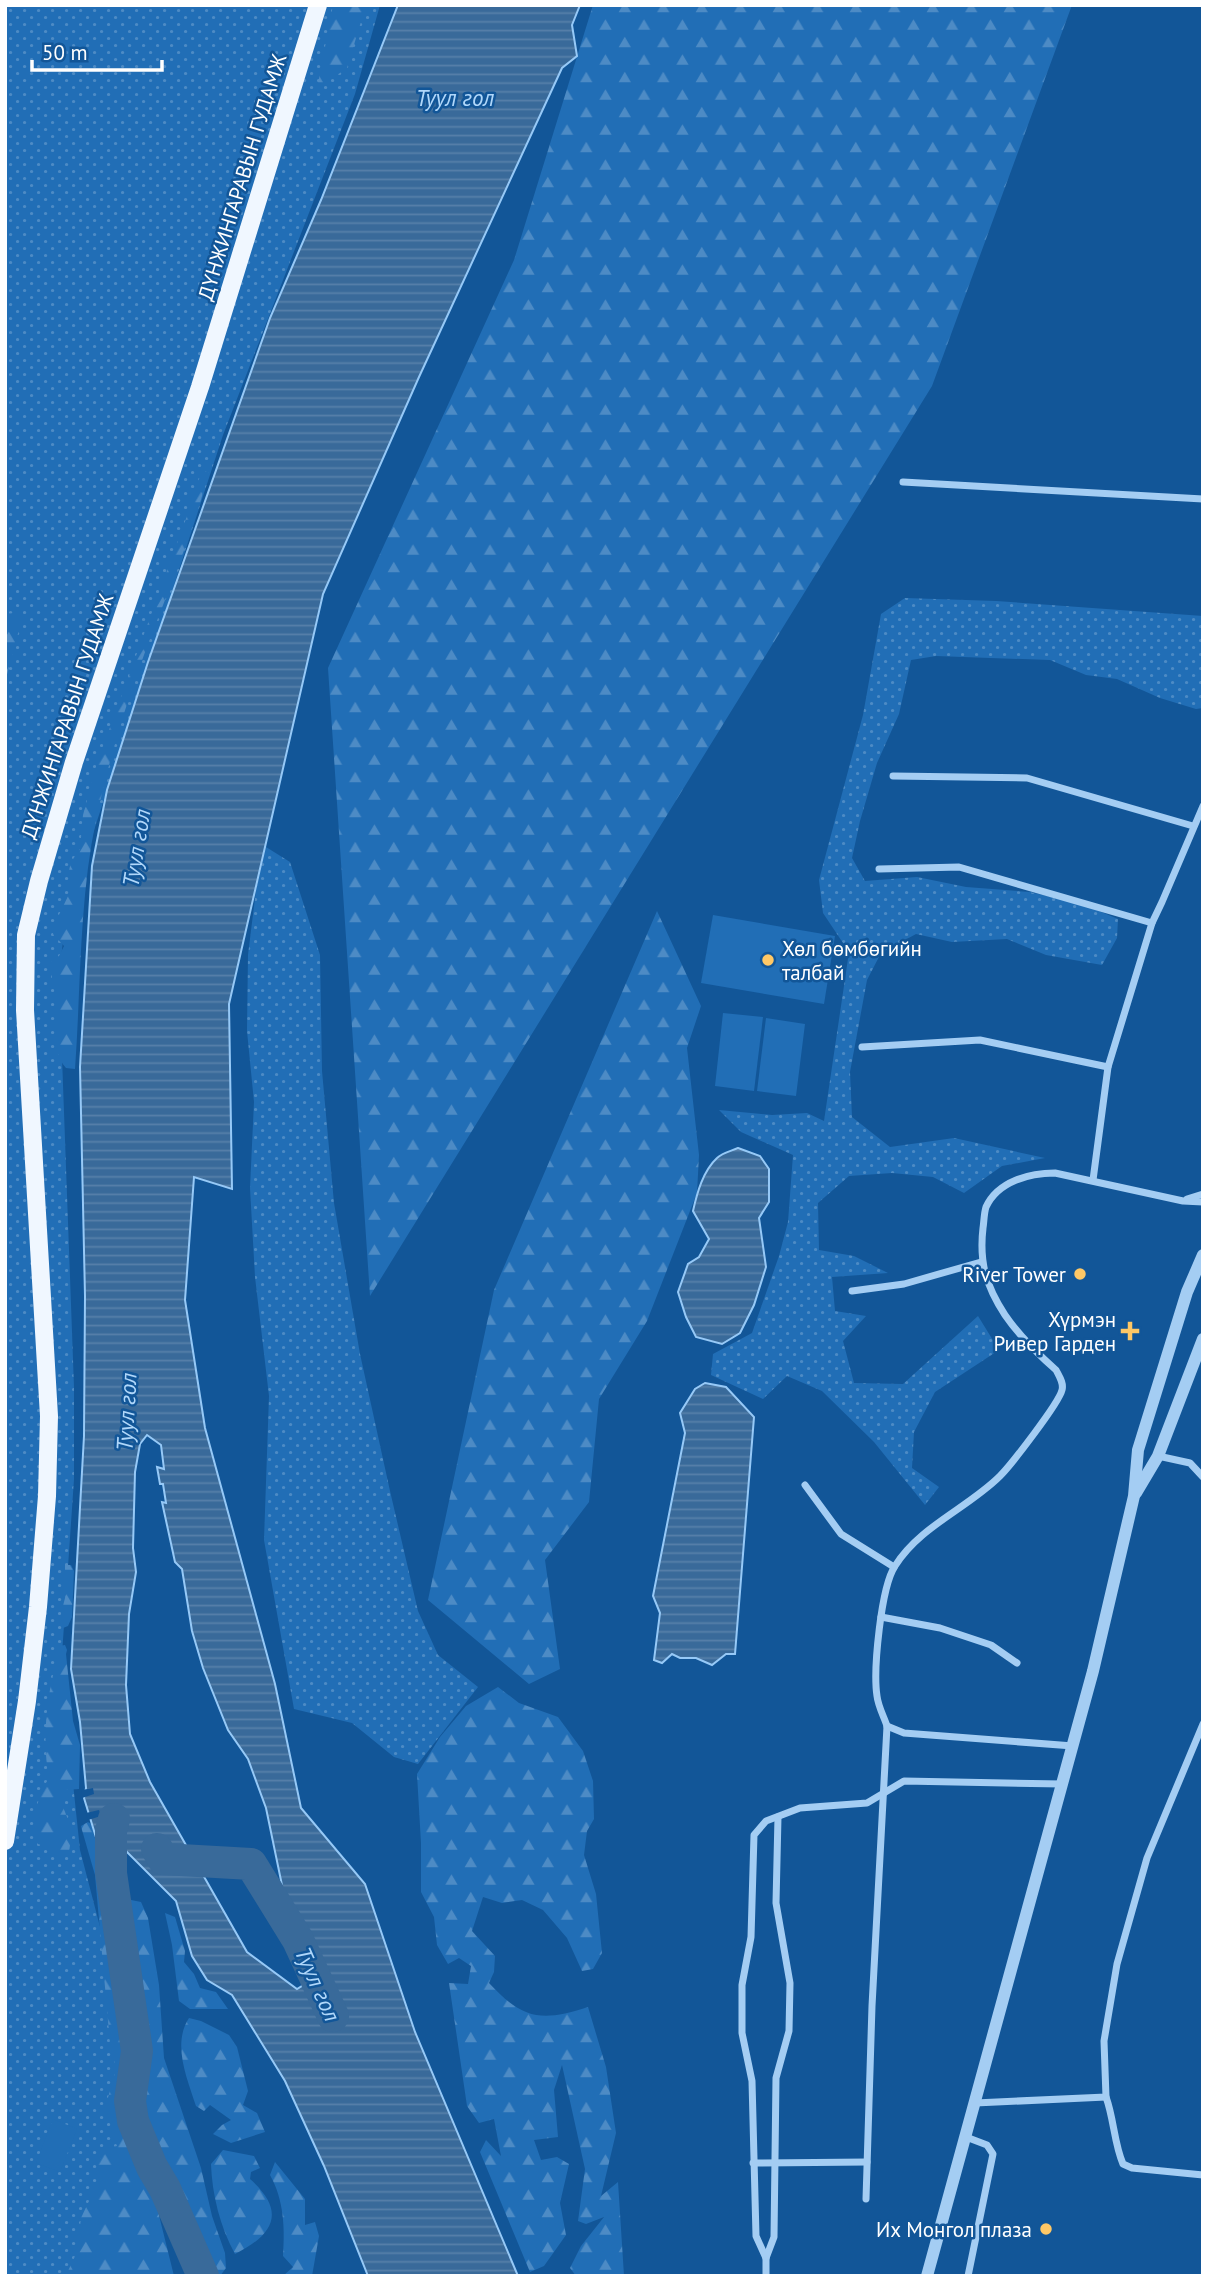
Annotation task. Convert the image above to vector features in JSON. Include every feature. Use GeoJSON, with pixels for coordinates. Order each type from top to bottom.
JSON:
{"type":"FeatureCollection","features":[{"type":"Feature","properties":{"kind":"main road","name":"ДҮНЖИНГАРАВЫН ГУДАМЖ"},"geometry":{"type":"LineString","coordinates":[[5,1841],[27,1701],[38,1606],[48,1443],[46,1350],[25,1010],[26,935],[36,891],[74,762],[200,387],[318,5]]}},
{"type":"Feature","properties":{"kind":"street"},"geometry":{"type":"LineString","coordinates":[[903,482],[1203,499]]}},
{"type":"Feature","properties":{"kind":"street"},"geometry":{"type":"LineString","coordinates":[[893,776],[1027,778],[1194,826]]}},
{"type":"Feature","properties":{"kind":"street"},"geometry":{"type":"LineString","coordinates":[[1093,1180],[1108,1067],[1152,922],[1203,806]]}},
{"type":"Feature","properties":{"kind":"street"},"geometry":{"type":"LineString","coordinates":[[879,869],[959,867],[1152,922]]}},
{"type":"Feature","properties":{"kind":"street"},"geometry":{"type":"LineString","coordinates":[[862,1047],[980,1040],[1108,1067]]}},
{"type":"Feature","properties":{"kind":"street"},"geometry":{"type":"LineString","coordinates":[[866,2199],[872,2006],[887,1726],[877,1697],[877,1641],[881,1616],[894,1567],[915,1542],[1000,1476],[1045,1418],[1062,1390],[1061,1379],[1056,1370],[1005,1316],[991,1288],[981,1262],[986,1207],[1009,1184],[1039,1173],[1055,1173],[1183,1201],[1203,1202]]}},
{"type":"Feature","properties":{"kind":"street"},"geometry":{"type":"LineString","coordinates":[[1183,1201],[1203,1194]]}},
{"type":"Feature","properties":{"kind":"street"},"geometry":{"type":"LineString","coordinates":[[927,2276],[1073,1746],[1134,1496],[1138,1450],[1187,1293],[1203,1255]]}},
{"type":"Feature","properties":{"kind":"street"},"geometry":{"type":"LineString","coordinates":[[852,1291],[904,1284],[981,1262]]}},
{"type":"Feature","properties":{"kind":"street"},"geometry":{"type":"LineString","coordinates":[[1134,1496],[1158,1456],[1203,1339]]}},
{"type":"Feature","properties":{"kind":"street"},"geometry":{"type":"LineString","coordinates":[[1158,1456],[1191,1463],[1203,1477]]}},
{"type":"Feature","properties":{"kind":"street"},"geometry":{"type":"LineString","coordinates":[[805,1485],[841,1534],[894,1567]]}},
{"type":"Feature","properties":{"kind":"street"},"geometry":{"type":"LineString","coordinates":[[881,1616],[940,1628],[991,1645],[1017,1663]]}},
{"type":"Feature","properties":{"kind":"street"},"geometry":{"type":"LineString","coordinates":[[1203,1724],[1146,1858],[1117,1964],[1104,2041],[1106,2096],[1123,2164],[1132,2168],[1203,2175]]}},
{"type":"Feature","properties":{"kind":"street"},"geometry":{"type":"LineString","coordinates":[[887,1726],[904,1733],[1073,1746]]}},
{"type":"Feature","properties":{"kind":"street"},"geometry":{"type":"LineString","coordinates":[[766,2258],[755,2236],[752,2081],[742,2033],[742,1985],[751,1937],[754,1835],[761,1825],[800,1808],[867,1803],[904,1781],[1062,1784]]}},
{"type":"Feature","properties":{"kind":"street"},"geometry":{"type":"LineString","coordinates":[[766,2276],[766,2258],[774,2237],[776,2078],[789,2031],[790,1983],[776,1903],[778,1817]]}},
{"type":"Feature","properties":{"kind":"street"},"geometry":{"type":"LineString","coordinates":[[975,2103],[1106,2096]]}},
{"type":"Feature","properties":{"kind":"street"},"geometry":{"type":"LineString","coordinates":[[966,2137],[987,2145],[993,2154],[968,2276]]}},
{"type":"Feature","properties":{"kind":"street"},"geometry":{"type":"LineString","coordinates":[[753,2163],[867,2162]]}},
{"type":"Feature","properties":{"kind":"green space"},"geometry":{"type":"Polygon","coordinates":[[[5,5],[380,5],[355,94],[223,435],[66,916],[59,975],[74,1387],[74,1479],[61,1669],[80,1850],[105,1946],[122,2051],[117,2261],[109,2276],[5,2276],[5,5]]]}},
{"type":"Feature","properties":{"kind":"green space"},"geometry":{"type":"Polygon","coordinates":[[[333,5],[366,5],[347,68],[317,89],[333,5]]]}},
{"type":"Feature","properties":{"kind":"green space"},"geometry":{"type":"Polygon","coordinates":[[[593,5],[1072,5],[932,386],[370,1296],[328,668],[514,260],[593,5]]]}},
{"type":"Feature","properties":{"kind":"green space"},"geometry":{"type":"Polygon","coordinates":[[[209,470],[186,544],[127,704],[100,801],[86,881],[75,1069],[66,1068],[58,1055],[56,1042],[57,1007],[50,962],[59,956],[64,946],[53,934],[55,923],[72,888],[68,875],[71,862],[80,849],[83,815],[97,763],[187,516],[188,504],[202,473],[209,470]]]}},
{"type":"Feature","properties":{"kind":"green space"},"geometry":{"type":"Polygon","coordinates":[[[905,598],[996,601],[1203,616],[1203,708],[1196,709],[1160,698],[1117,679],[1086,675],[1050,660],[936,656],[911,660],[899,714],[877,763],[852,858],[865,881],[917,877],[966,887],[1030,892],[1085,905],[1118,919],[1117,938],[1102,965],[1046,955],[1007,939],[952,942],[916,934],[881,953],[867,980],[850,1072],[852,1117],[890,1147],[954,1138],[1045,1158],[1002,1166],[964,1193],[933,1177],[892,1173],[849,1176],[818,1203],[819,1250],[854,1256],[888,1273],[832,1277],[835,1311],[866,1316],[843,1341],[854,1383],[903,1384],[978,1316],[999,1350],[935,1392],[914,1432],[912,1468],[939,1487],[925,1505],[874,1442],[822,1391],[787,1376],[763,1399],[711,1375],[713,1354],[752,1333],[788,1222],[793,1155],[741,1132],[719,1110],[772,1115],[807,1113],[824,1121],[849,952],[823,913],[819,880],[863,715],[881,614],[905,598]]]}},
{"type":"Feature","properties":{"kind":"green space"},"geometry":{"type":"Polygon","coordinates":[[[5,614],[23,615],[5,682],[5,614]]]}},
{"type":"Feature","properties":{"kind":"green space"},"geometry":{"type":"Polygon","coordinates":[[[266,847],[290,862],[320,955],[322,1071],[334,1203],[360,1354],[418,1611],[438,1655],[478,1687],[418,1764],[394,1757],[352,1723],[294,1709],[264,1540],[269,1396],[255,1277],[250,1188],[254,1102],[247,1031],[248,955],[256,890],[266,847]]]}},
{"type":"Feature","properties":{"kind":"green space"},"geometry":{"type":"Polygon","coordinates":[[[657,911],[701,1006],[687,1048],[699,1155],[697,1193],[647,1321],[599,1399],[589,1502],[545,1560],[560,1669],[529,1684],[428,1600],[494,1290],[657,911]]]}},
{"type":"Feature","properties":{"kind":"green space","name":"Хөл бөмбөгийн талбай"},"geometry":{"type":"Polygon","coordinates":[[[713,915],[835,936],[824,1004],[701,983],[713,915]]]}},
{"type":"Feature","properties":{"kind":"green space"},"geometry":{"type":"Polygon","coordinates":[[[723,1013],[763,1017],[754,1091],[715,1086],[723,1013]]]}},
{"type":"Feature","properties":{"kind":"green space"},"geometry":{"type":"Polygon","coordinates":[[[766,1018],[805,1024],[796,1096],[757,1091],[766,1018]]]}},
{"type":"Feature","properties":{"kind":"green space"},"geometry":{"type":"Polygon","coordinates":[[[65,1565],[71,1565],[74,1571],[72,1617],[68,1626],[63,1628],[59,1622],[65,1598],[65,1565]]]}},
{"type":"Feature","properties":{"kind":"green space"},"geometry":{"type":"Polygon","coordinates":[[[65,1645],[73,1721],[80,1745],[79,1789],[66,1790],[61,1800],[70,1832],[67,1857],[38,1844],[35,1826],[38,1801],[49,1778],[46,1720],[50,1689],[57,1661],[56,1653],[59,1646],[65,1645]]]}},
{"type":"Feature","properties":{"kind":"green space"},"geometry":{"type":"Polygon","coordinates":[[[498,1687],[519,1703],[558,1717],[583,1751],[593,1781],[594,1819],[587,1831],[584,1855],[596,1894],[602,1953],[593,1969],[582,1971],[567,1938],[543,1910],[522,1900],[502,1903],[483,1897],[472,1931],[495,1956],[494,1972],[489,1983],[512,2004],[523,2011],[545,2016],[588,2007],[606,2067],[616,2133],[601,2196],[618,2182],[624,2276],[576,2276],[570,2268],[581,2246],[604,2217],[586,2224],[578,2221],[585,2169],[562,2065],[554,2090],[558,2137],[534,2140],[541,2160],[557,2157],[569,2164],[560,2203],[566,2235],[544,2266],[530,2272],[480,2152],[486,2140],[501,2156],[494,2119],[479,2123],[467,2106],[449,1983],[468,1984],[471,1966],[459,1958],[448,1964],[437,1945],[434,1917],[421,1892],[417,1774],[440,1737],[466,1706],[498,1687]]]}},
{"type":"Feature","properties":{"kind":"green space"},"geometry":{"type":"Polygon","coordinates":[[[88,1822],[91,1824],[109,1890],[129,2059],[125,2067],[123,2090],[125,2112],[151,2183],[174,2276],[63,2276],[77,2252],[81,2218],[98,2182],[96,2169],[104,2149],[117,2146],[112,2127],[104,2112],[116,2069],[110,2043],[95,1875],[81,1826],[88,1822]]]}},
{"type":"Feature","properties":{"kind":"green space"},"geometry":{"type":"Polygon","coordinates":[[[131,1900],[141,1902],[148,1918],[159,1985],[164,2058],[201,2168],[212,2216],[225,2253],[226,2268],[220,2276],[217,2276],[200,2242],[175,2180],[151,2147],[140,2119],[139,2089],[148,2067],[147,2027],[135,1972],[135,1937],[129,1913],[131,1900]]]}},
{"type":"Feature","properties":{"kind":"green space"},"geometry":{"type":"Polygon","coordinates":[[[165,1913],[175,1917],[185,1951],[184,1962],[194,1974],[200,1988],[216,1992],[228,2009],[190,2009],[179,2001],[165,1913]]]}},
{"type":"Feature","properties":{"kind":"green space"},"geometry":{"type":"Polygon","coordinates":[[[189,2018],[229,2035],[237,2047],[248,2091],[243,2105],[257,2113],[265,2132],[231,2143],[213,2134],[231,2120],[210,2105],[204,2111],[196,2106],[181,2050],[184,2028],[189,2018]]]}},
{"type":"Feature","properties":{"kind":"green space"},"geometry":{"type":"Polygon","coordinates":[[[53,2119],[77,2129],[60,2172],[36,2163],[53,2119]]]}},
{"type":"Feature","properties":{"kind":"green space"},"geometry":{"type":"Polygon","coordinates":[[[223,2150],[254,2156],[260,2168],[251,2172],[250,2179],[268,2201],[272,2212],[267,2230],[235,2254],[221,2222],[212,2175],[211,2164],[223,2150]]]}},
{"type":"Feature","properties":{"kind":"green space"},"geometry":{"type":"Polygon","coordinates":[[[275,2162],[305,2199],[305,2225],[315,2222],[319,2236],[312,2276],[283,2276],[293,2267],[283,2256],[282,2214],[270,2175],[275,2162]]]}},
{"type":"Feature","properties":{"kind":"water","name":"Туул гол"},"geometry":{"type":"Polygon","coordinates":[[[398,5],[580,5],[572,25],[577,56],[562,68],[419,377],[323,594],[229,1004],[232,1189],[194,1177],[185,1300],[205,1428],[275,1684],[301,1808],[365,1884],[415,2032],[518,2276],[368,2276],[324,2166],[285,2081],[232,1995],[207,1980],[192,1956],[176,1901],[118,1843],[117,1858],[105,1867],[84,1798],[86,1788],[80,1722],[71,1669],[84,1436],[85,1296],[80,1067],[92,866],[107,790],[148,662],[270,318],[321,200],[398,5]],[[147,1435],[140,1444],[135,1472],[133,1548],[136,1572],[129,1614],[126,1685],[130,1734],[150,1782],[247,1952],[297,1989],[321,1974],[284,1895],[266,1808],[248,1759],[228,1730],[203,1668],[192,1631],[182,1569],[175,1562],[162,1502],[166,1503],[157,1467],[164,1469],[161,1445],[147,1435]]]}},
{"type":"Feature","properties":{"kind":"water"},"geometry":{"type":"Polygon","coordinates":[[[738,1148],[760,1156],[769,1169],[769,1202],[759,1218],[766,1267],[754,1305],[740,1333],[722,1344],[696,1337],[678,1292],[688,1264],[699,1257],[709,1239],[693,1211],[701,1183],[717,1158],[738,1148]]]}},
{"type":"Feature","properties":{"kind":"water"},"geometry":{"type":"Polygon","coordinates":[[[705,1383],[726,1387],[754,1417],[735,1654],[726,1654],[712,1665],[696,1658],[680,1658],[672,1654],[662,1663],[654,1660],[660,1613],[653,1596],[685,1433],[680,1413],[695,1389],[705,1383]]]}},
{"type":"Feature","properties":{"kind":"pier"},"geometry":{"type":"Polygon","coordinates":[[[93,1788],[94,1794],[82,1798],[86,1813],[99,1810],[101,1816],[88,1820],[80,1798],[82,1790],[93,1788]]]}},
{"type":"Feature","properties":{"kind":"waterway","name":"Туул гол"},"geometry":{"type":"LineString","coordinates":[[114,1819],[111,1831],[111,1873],[137,2051],[130,2101],[133,2121],[203,2276]]}},
{"type":"Feature","properties":{"kind":"waterway","name":"Туул гол"},"geometry":{"type":"LineString","coordinates":[[157,1849],[163,1859],[251,1864],[298,1940],[333,2016]]}},
{"type":"Feature","properties":{"kind":"place","name":"Хөл бөмбөгийн талбай"},"geometry":{"type":"Point","coordinates":[768,960]}},
{"type":"Feature","properties":{"kind":"place","name":"River Tower"},"geometry":{"type":"Point","coordinates":[1080,1274]}},
{"type":"Feature","properties":{"kind":"place","name":"Хүрмэн Ривер Гарден"},"geometry":{"type":"Point","coordinates":[1130,1331]}},
{"type":"Feature","properties":{"kind":"place","name":"Их Монгол плаза"},"geometry":{"type":"Point","coordinates":[1046,2229]}}]}
